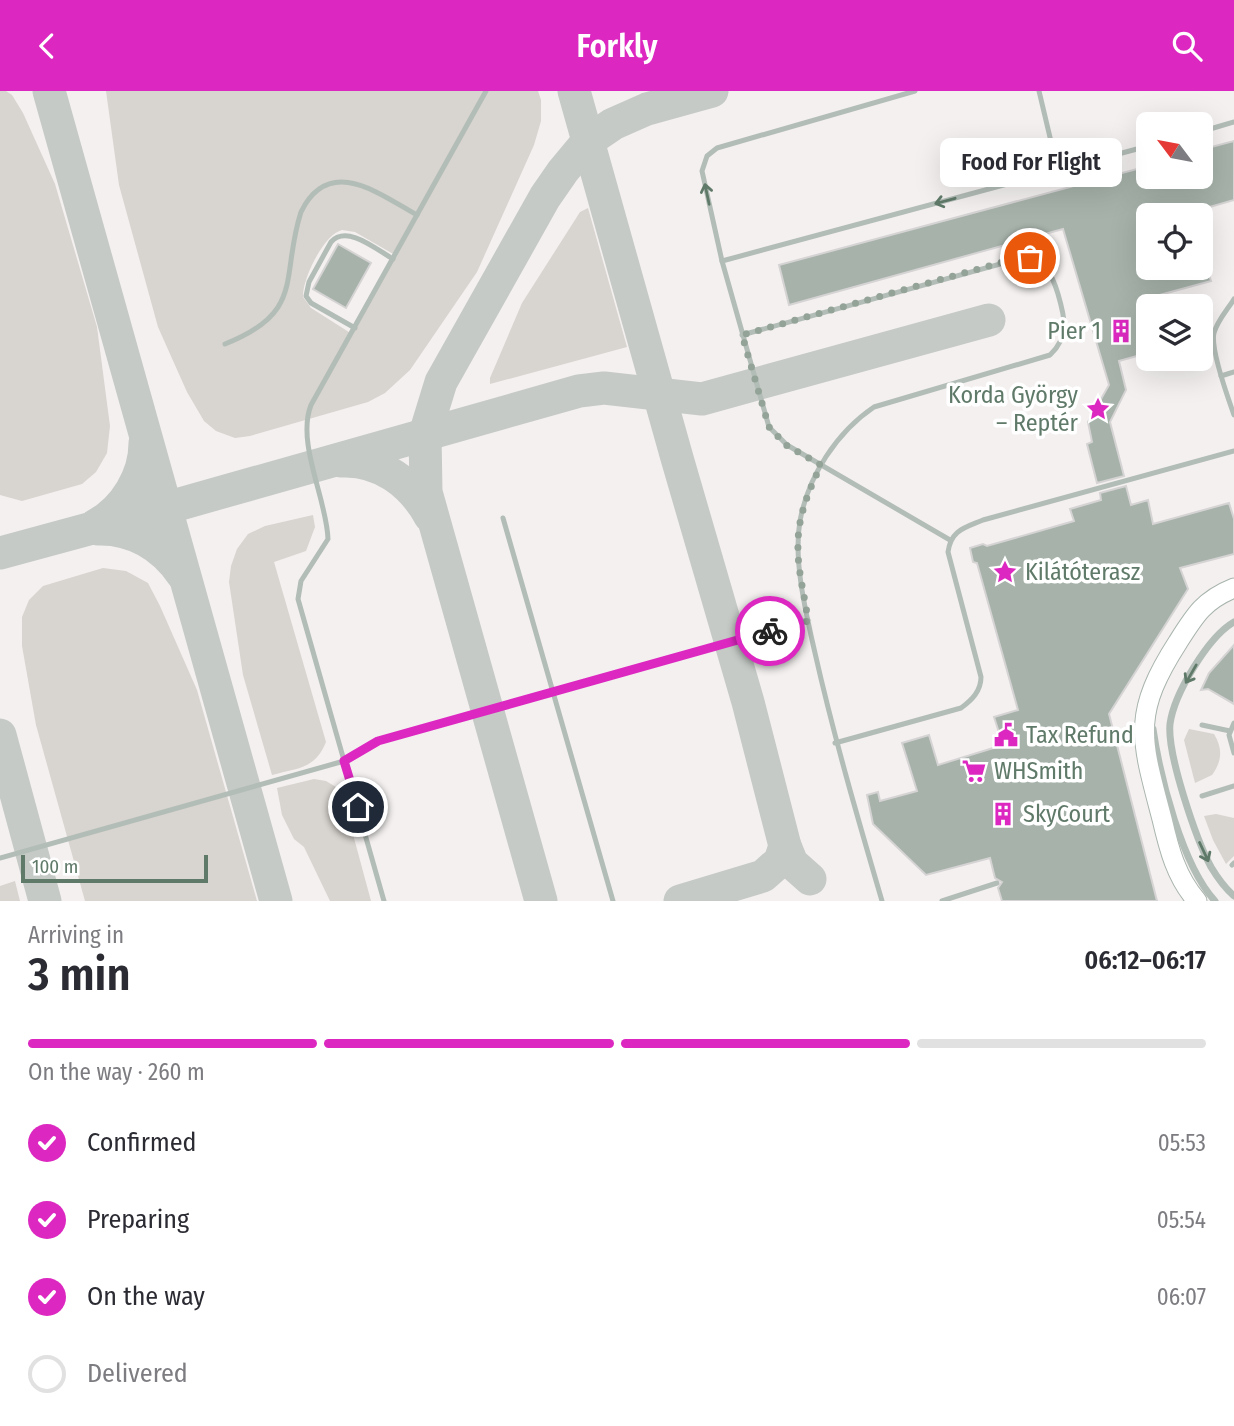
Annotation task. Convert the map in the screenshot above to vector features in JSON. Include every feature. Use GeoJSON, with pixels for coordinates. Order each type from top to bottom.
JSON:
{"type":"FeatureCollection","features":[{"type":"Feature","properties":{"kind":"street"},"geometry":{"type":"LineString","coordinates":[[1197,901],[1178,873],[1170,853],[1146,756],[1143,723],[1154,682],[1192,619],[1206,603],[1234,588]]}},
{"type":"Feature","properties":{"kind":"street"},"geometry":{"type":"LineString","coordinates":[[1215,901],[1196,877],[1176,821],[1153,731],[1154,710],[1167,673],[1197,625],[1216,607],[1234,597]]}},
{"type":"Feature","properties":{"kind":"street"},"geometry":{"type":"LineString","coordinates":[[1234,622],[1216,636],[1206,650],[1176,702],[1170,727],[1172,754],[1198,840],[1211,867],[1234,896]]}},
{"type":"Feature","properties":{"kind":"lane"},"geometry":{"type":"LineString","coordinates":[[384,901],[298,599],[301,581],[328,539],[312,466],[308,414],[486,91]]}},
{"type":"Feature","properties":{"kind":"lane"},"geometry":{"type":"LineString","coordinates":[[915,91],[718,148],[704,161],[702,171],[722,261],[769,427],[786,445],[950,540]]}},
{"type":"Feature","properties":{"kind":"lane"},"geometry":{"type":"LineString","coordinates":[[1039,91],[1058,171]]}},
{"type":"Feature","properties":{"kind":"lane"},"geometry":{"type":"LineString","coordinates":[[1213,129],[1234,123]]}},
{"type":"Feature","properties":{"kind":"lane"},"geometry":{"type":"LineString","coordinates":[[722,261],[1136,149]]}},
{"type":"Feature","properties":{"kind":"lane"},"geometry":{"type":"LineString","coordinates":[[225,344],[253,332],[281,304],[289,285],[301,212],[323,186],[349,181],[374,191],[417,215]]}},
{"type":"Feature","properties":{"kind":"lane"},"geometry":{"type":"LineString","coordinates":[[355,328],[311,303],[306,296],[309,282],[331,241],[336,236],[346,234],[393,259]]}},
{"type":"Feature","properties":{"kind":"lane"},"geometry":{"type":"LineString","coordinates":[[742,335],[1014,259],[1030,258],[1052,274],[1065,319],[1062,341],[1050,355],[913,393],[874,407],[846,431],[821,465],[804,507],[797,545],[808,621],[835,743],[882,901]]}},
{"type":"Feature","properties":{"kind":"lane"},"geometry":{"type":"LineString","coordinates":[[1234,299],[1214,332],[1221,376],[1234,415]]}},
{"type":"Feature","properties":{"kind":"lane"},"geometry":{"type":"LineString","coordinates":[[1221,376],[1234,372]]}},
{"type":"Feature","properties":{"kind":"lane"},"geometry":{"type":"LineString","coordinates":[[835,743],[961,708],[979,689],[981,677],[948,552],[950,540],[961,529],[983,520],[1234,451]]}},
{"type":"Feature","properties":{"kind":"lane"},"geometry":{"type":"LineString","coordinates":[[503,517],[613,901]]}},
{"type":"Feature","properties":{"kind":"lane"},"geometry":{"type":"LineString","coordinates":[[0,858],[344,761],[378,741],[552,690],[808,621]]}},
{"type":"Feature","properties":{"kind":"lane"},"geometry":{"type":"LineString","coordinates":[[1234,723],[1230,731],[1234,753]]}},
{"type":"Feature","properties":{"kind":"lane"},"geometry":{"type":"LineString","coordinates":[[1202,725],[1230,731]]}},
{"type":"Feature","properties":{"kind":"lane"},"geometry":{"type":"LineString","coordinates":[[1202,796],[1234,786]]}},
{"type":"Feature","properties":{"kind":"lane"},"geometry":{"type":"LineString","coordinates":[[942,901],[997,883]]}},
{"type":"Feature","properties":{"kind":"shaded area"},"geometry":{"type":"Polygon","coordinates":[[[0,91],[12,95],[23,113],[55,184],[97,327],[110,426],[107,453],[96,472],[82,484],[22,501],[0,495],[0,91]]]}},
{"type":"Feature","properties":{"kind":"shaded area"},"geometry":{"type":"Polygon","coordinates":[[[106,91],[538,91],[541,100],[541,121],[534,145],[477,272],[410,370],[385,393],[368,402],[250,436],[235,438],[216,431],[204,421],[187,392],[158,327],[119,185],[106,91]],[[342,230],[335,233],[321,248],[306,279],[303,297],[311,308],[352,334],[395,255],[355,232],[342,230]]]}},
{"type":"Feature","properties":{"kind":"shaded area"},"geometry":{"type":"Polygon","coordinates":[[[588,208],[627,347],[490,384],[490,378],[522,303],[580,212],[588,208]]]}},
{"type":"Feature","properties":{"kind":"shaded area"},"geometry":{"type":"Polygon","coordinates":[[[313,515],[315,527],[306,551],[274,562],[326,742],[317,758],[305,766],[272,775],[243,675],[229,582],[231,566],[237,549],[248,534],[265,526],[313,515]]]}},
{"type":"Feature","properties":{"kind":"shaded area"},"geometry":{"type":"Polygon","coordinates":[[[103,568],[126,571],[148,583],[160,606],[197,690],[257,901],[85,901],[36,725],[22,646],[22,617],[29,600],[43,586],[103,568]]]}},
{"type":"Feature","properties":{"kind":"shaded area"},"geometry":{"type":"Polygon","coordinates":[[[1189,729],[1214,734],[1220,750],[1218,765],[1212,775],[1195,783],[1184,740],[1189,729]]]}},
{"type":"Feature","properties":{"kind":"shaded area"},"geometry":{"type":"Polygon","coordinates":[[[314,779],[326,781],[341,790],[371,901],[330,901],[304,847],[294,839],[282,815],[277,788],[314,779]]]}},
{"type":"Feature","properties":{"kind":"shaded area"},"geometry":{"type":"Polygon","coordinates":[[[1216,814],[1234,818],[1234,856],[1226,864],[1204,816],[1216,814]]]}},
{"type":"Feature","properties":{"kind":"shaded area"},"geometry":{"type":"Polygon","coordinates":[[[15,881],[20,901],[0,901],[0,886],[15,881]]]}},
{"type":"Feature","properties":{"kind":"building","name":"Pier 1"},"geometry":{"type":"Polygon","coordinates":[[[1234,141],[1234,200],[1213,206],[1213,203],[1136,203],[1136,280],[1211,281],[1163,294],[1136,294],[1136,356],[1119,361],[1126,390],[1110,422],[1124,476],[1097,483],[1087,444],[1092,442],[1088,422],[1109,385],[1063,229],[789,305],[779,265],[1136,169],[1136,189],[1213,189],[1213,147],[1234,141]]]}},
{"type":"Feature","properties":{"kind":"building"},"geometry":{"type":"Polygon","coordinates":[[[338,244],[371,263],[346,308],[313,289],[338,244]]]}},
{"type":"Feature","properties":{"kind":"building"},"geometry":{"type":"Polygon","coordinates":[[[1126,486],[1131,505],[1148,500],[1153,524],[1229,503],[1234,519],[1234,554],[1180,568],[1188,589],[1109,714],[1157,901],[1002,901],[998,888],[1002,882],[995,878],[990,858],[926,875],[873,824],[867,795],[878,792],[880,801],[917,791],[902,743],[929,735],[938,765],[1003,745],[994,717],[1018,710],[977,563],[973,562],[970,548],[983,544],[987,546],[1074,521],[1070,509],[1101,500],[1100,493],[1126,486]]]}},
{"type":"Feature","properties":{"kind":"building"},"geometry":{"type":"Polygon","coordinates":[[[1234,645],[1234,704],[1208,689],[1201,690],[1209,673],[1234,645]]]}},
{"type":"Feature","properties":{"kind":"taxiway"},"geometry":{"type":"LineString","coordinates":[[49,91],[276,901]]}},
{"type":"Feature","properties":{"kind":"taxiway"},"geometry":{"type":"LineString","coordinates":[[574,91],[748,702],[785,846],[792,863],[810,879]]}},
{"type":"Feature","properties":{"kind":"taxiway"},"geometry":{"type":"LineString","coordinates":[[541,901],[426,492],[425,434],[441,382],[545,197],[588,141],[613,124],[647,109],[712,91]]}},
{"type":"Feature","properties":{"kind":"taxiway"},"geometry":{"type":"LineString","coordinates":[[0,553],[579,391],[604,388],[702,399],[989,320]]}},
{"type":"Feature","properties":{"kind":"taxiway"},"geometry":{"type":"LineString","coordinates":[[96,525],[116,510],[131,490],[141,467],[145,443]]}},
{"type":"Feature","properties":{"kind":"taxiway"},"geometry":{"type":"LineString","coordinates":[[341,461],[369,464],[393,475],[414,493],[430,516]]}},
{"type":"Feature","properties":{"kind":"taxiway"},"geometry":{"type":"LineString","coordinates":[[98,529],[135,535],[166,555],[182,574]]}},
{"type":"Feature","properties":{"kind":"taxiway"},"geometry":{"type":"LineString","coordinates":[[0,735],[45,901]]}},
{"type":"Feature","properties":{"kind":"taxiway"},"geometry":{"type":"LineString","coordinates":[[680,901],[763,876],[780,861],[785,846]]}},
{"type":"Feature","properties":{"kind":"way so far"},"geometry":{"type":"LineString","coordinates":[[770,631],[808,621],[797,545],[800,519],[807,495],[821,465],[786,445],[769,427],[742,335],[1014,259],[1030,258]]}},
{"type":"Feature","properties":{"kind":"place","name":"Food For Flight"},"geometry":{"type":"Point","coordinates":[1030,258]}},
{"type":"Feature","properties":{"kind":"place","name":"Pier 1"},"geometry":{"type":"Point","coordinates":[1121,331]}},
{"type":"Feature","properties":{"kind":"place","name":"Korda György – Reptér"},"geometry":{"type":"Point","coordinates":[1098,409]}},
{"type":"Feature","properties":{"kind":"place","name":"Kilátóterasz"},"geometry":{"type":"Point","coordinates":[1005,572]}},
{"type":"Feature","properties":{"kind":"place","name":"Tax Refund"},"geometry":{"type":"Point","coordinates":[1006,735]}},
{"type":"Feature","properties":{"kind":"place","name":"WHSmith"},"geometry":{"type":"Point","coordinates":[974,771]}},
{"type":"Feature","properties":{"kind":"place","name":"SkyCourt"},"geometry":{"type":"Point","coordinates":[1003,814]}},
{"type":"Feature","properties":{"kind":"route"},"geometry":{"type":"LineString","coordinates":[[358,807],[344,761],[378,741],[770,631]]}}]}
